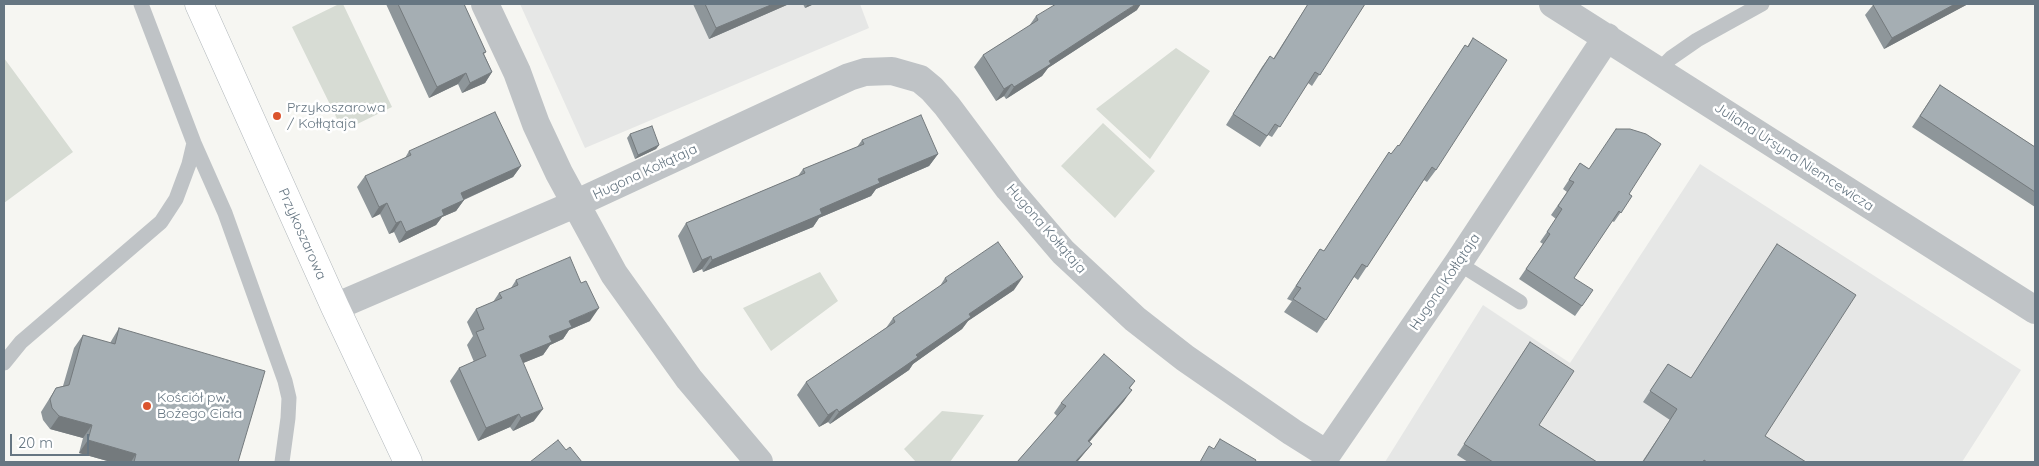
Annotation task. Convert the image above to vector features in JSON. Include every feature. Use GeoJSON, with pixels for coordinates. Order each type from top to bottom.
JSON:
{"type":"FeatureCollection","features":[{"type":"Feature","properties":{"kind":"street","name":"Przykoszarowa"},"geometry":{"type":"LineString","coordinates":[[199,4],[335,307],[408,462]]}},
{"type":"Feature","properties":{"kind":"street"},"geometry":{"type":"LineString","coordinates":[[485,4],[517,72],[536,124],[575,204],[614,274],[646,322],[689,379],[759,462]]}},
{"type":"Feature","properties":{"kind":"street","name":"Juliana Ursyna Niemcewicza"},"geometry":{"type":"LineString","coordinates":[[1553,4],[2035,310]]}},
{"type":"Feature","properties":{"kind":"street","name":"Hugona Kołłątaja"},"geometry":{"type":"LineString","coordinates":[[335,307],[575,204],[850,77],[879,70],[912,75],[920,79],[948,106],[1009,189],[1063,252],[1135,319],[1185,358],[1327,454],[1458,263],[1607,37]]}},
{"type":"Feature","properties":{"kind":"lane"},"geometry":{"type":"LineString","coordinates":[[141,4],[194,143],[225,213],[286,381],[289,398],[282,462]]}},
{"type":"Feature","properties":{"kind":"lane"},"geometry":{"type":"LineString","coordinates":[[1658,70],[1671,58],[1697,40],[1762,4]]}},
{"type":"Feature","properties":{"kind":"lane"},"geometry":{"type":"LineString","coordinates":[[4,363],[21,342],[161,222],[176,199],[189,164],[194,143]]}},
{"type":"Feature","properties":{"kind":"lane"},"geometry":{"type":"LineString","coordinates":[[1458,263],[1520,302]]}},
{"type":"Feature","properties":{"kind":"shaded area"},"geometry":{"type":"Polygon","coordinates":[[[339,4],[343,4],[392,107],[343,131],[292,27],[339,4]]]}},
{"type":"Feature","properties":{"kind":"shaded area"},"geometry":{"type":"Polygon","coordinates":[[[520,4],[860,4],[869,28],[585,148],[520,4]]]}},
{"type":"Feature","properties":{"kind":"shaded area"},"geometry":{"type":"Polygon","coordinates":[[[1176,48],[1210,71],[1150,159],[1096,109],[1176,48]]]}},
{"type":"Feature","properties":{"kind":"shaded area"},"geometry":{"type":"Polygon","coordinates":[[[4,58],[73,152],[4,203],[4,58]]]}},
{"type":"Feature","properties":{"kind":"shaded area"},"geometry":{"type":"Polygon","coordinates":[[[1103,123],[1155,171],[1115,218],[1061,166],[1103,123]]]}},
{"type":"Feature","properties":{"kind":"shaded area"},"geometry":{"type":"Polygon","coordinates":[[[1700,164],[2021,370],[1962,462],[1385,462],[1483,305],[1570,363],[1700,164]]]}},
{"type":"Feature","properties":{"kind":"shaded area"},"geometry":{"type":"Polygon","coordinates":[[[820,272],[838,301],[771,351],[743,308],[820,272]]]}},
{"type":"Feature","properties":{"kind":"shaded area"},"geometry":{"type":"Polygon","coordinates":[[[942,411],[984,415],[950,462],[916,462],[904,449],[942,411]]]}},
{"type":"Feature","properties":{"kind":"building"},"geometry":{"type":"Polygon","coordinates":[[[398,4],[464,4],[486,52],[483,53],[492,72],[470,83],[466,73],[437,87],[398,4]]]}},
{"type":"Feature","properties":{"kind":"building"},"geometry":{"type":"Polygon","coordinates":[[[705,4],[773,4],[716,28],[705,4]]]}},
{"type":"Feature","properties":{"kind":"building"},"geometry":{"type":"Polygon","coordinates":[[[1056,4],[1136,4],[1049,61],[1051,64],[1014,87],[1012,84],[1004,89],[983,55],[1038,20],[1036,16],[1056,4]]]}},
{"type":"Feature","properties":{"kind":"building"},"geometry":{"type":"Polygon","coordinates":[[[1308,4],[1365,4],[1320,75],[1315,72],[1280,127],[1275,124],[1267,136],[1233,114],[1270,56],[1274,59],[1308,4]]]}},
{"type":"Feature","properties":{"kind":"building"},"geometry":{"type":"Polygon","coordinates":[[[1955,4],[1892,38],[1873,5],[1955,4]]]}},
{"type":"Feature","properties":{"kind":"building"},"geometry":{"type":"Polygon","coordinates":[[[1473,38],[1507,60],[1436,170],[1432,167],[1367,267],[1362,264],[1326,320],[1293,299],[1301,288],[1296,286],[1320,249],[1324,251],[1389,152],[1391,154],[1399,146],[1465,45],[1468,47],[1473,38]]]}},
{"type":"Feature","properties":{"kind":"building"},"geometry":{"type":"Polygon","coordinates":[[[1940,85],[2035,147],[2035,192],[1920,116],[1940,85]]]}},
{"type":"Feature","properties":{"kind":"building"},"geometry":{"type":"Polygon","coordinates":[[[495,112],[521,166],[461,193],[464,200],[442,210],[444,215],[406,232],[401,221],[396,223],[387,203],[379,207],[365,176],[411,155],[409,151],[495,112]]]}},
{"type":"Feature","properties":{"kind":"building"},"geometry":{"type":"Polygon","coordinates":[[[921,115],[938,154],[878,179],[880,183],[820,209],[822,214],[712,260],[711,256],[702,260],[686,223],[805,173],[803,169],[864,144],[862,140],[921,115]]]}},
{"type":"Feature","properties":{"kind":"building"},"geometry":{"type":"Polygon","coordinates":[[[652,126],[659,145],[638,155],[630,134],[652,126]]]}},
{"type":"Feature","properties":{"kind":"building"},"geometry":{"type":"Polygon","coordinates":[[[1616,129],[1630,129],[1646,134],[1661,144],[1629,194],[1632,196],[1621,213],[1619,211],[1574,278],[1593,290],[1582,306],[1526,269],[1550,234],[1547,232],[1562,209],[1558,206],[1574,182],[1569,180],[1580,163],[1589,169],[1616,129]]]}},
{"type":"Feature","properties":{"kind":"building"},"geometry":{"type":"Polygon","coordinates":[[[998,242],[1023,277],[969,314],[971,317],[916,355],[918,357],[839,412],[837,409],[828,415],[806,382],[895,322],[893,318],[947,281],[945,278],[998,242]]]}},
{"type":"Feature","properties":{"kind":"building"},"geometry":{"type":"Polygon","coordinates":[[[1777,244],[1856,295],[1765,436],[1806,462],[1707,462],[1704,460],[1703,462],[1643,462],[1677,409],[1650,391],[1668,364],[1691,378],[1777,244]]]}},
{"type":"Feature","properties":{"kind":"building"},"geometry":{"type":"Polygon","coordinates":[[[570,257],[581,283],[586,281],[599,308],[569,321],[572,327],[549,336],[552,342],[520,355],[543,409],[521,418],[519,414],[486,428],[459,368],[486,356],[476,332],[484,329],[476,309],[502,298],[499,293],[518,285],[516,280],[570,257]]]}},
{"type":"Feature","properties":{"kind":"building","name":"Kościół pw. Bożego Ciała"},"geometry":{"type":"Polygon","coordinates":[[[119,328],[265,371],[238,462],[134,462],[136,454],[88,440],[92,425],[59,416],[52,408],[50,399],[56,388],[69,385],[83,335],[115,344],[119,328]]]}},
{"type":"Feature","properties":{"kind":"building"},"geometry":{"type":"Polygon","coordinates":[[[1530,342],[1574,371],[1539,425],[1597,462],[1493,462],[1464,444],[1530,342]]]}},
{"type":"Feature","properties":{"kind":"building"},"geometry":{"type":"Polygon","coordinates":[[[1104,354],[1135,381],[1129,388],[1132,390],[1088,441],[1092,444],[1075,462],[1017,462],[1066,406],[1061,403],[1104,354]]]}},
{"type":"Feature","properties":{"kind":"building"},"geometry":{"type":"Polygon","coordinates":[[[1220,439],[1256,460],[1255,462],[1200,462],[1209,446],[1214,449],[1220,439]]]}},
{"type":"Feature","properties":{"kind":"building"},"geometry":{"type":"Polygon","coordinates":[[[558,440],[566,450],[570,447],[582,462],[530,462],[558,440]]]}},
{"type":"Feature","properties":{"kind":"place","name":"Przykoszarowa / Kołłątaja"},"geometry":{"type":"Point","coordinates":[277,116]}},
{"type":"Feature","properties":{"kind":"place","name":"Kościół pw. Bożego Ciała"},"geometry":{"type":"Point","coordinates":[147,406]}}]}
